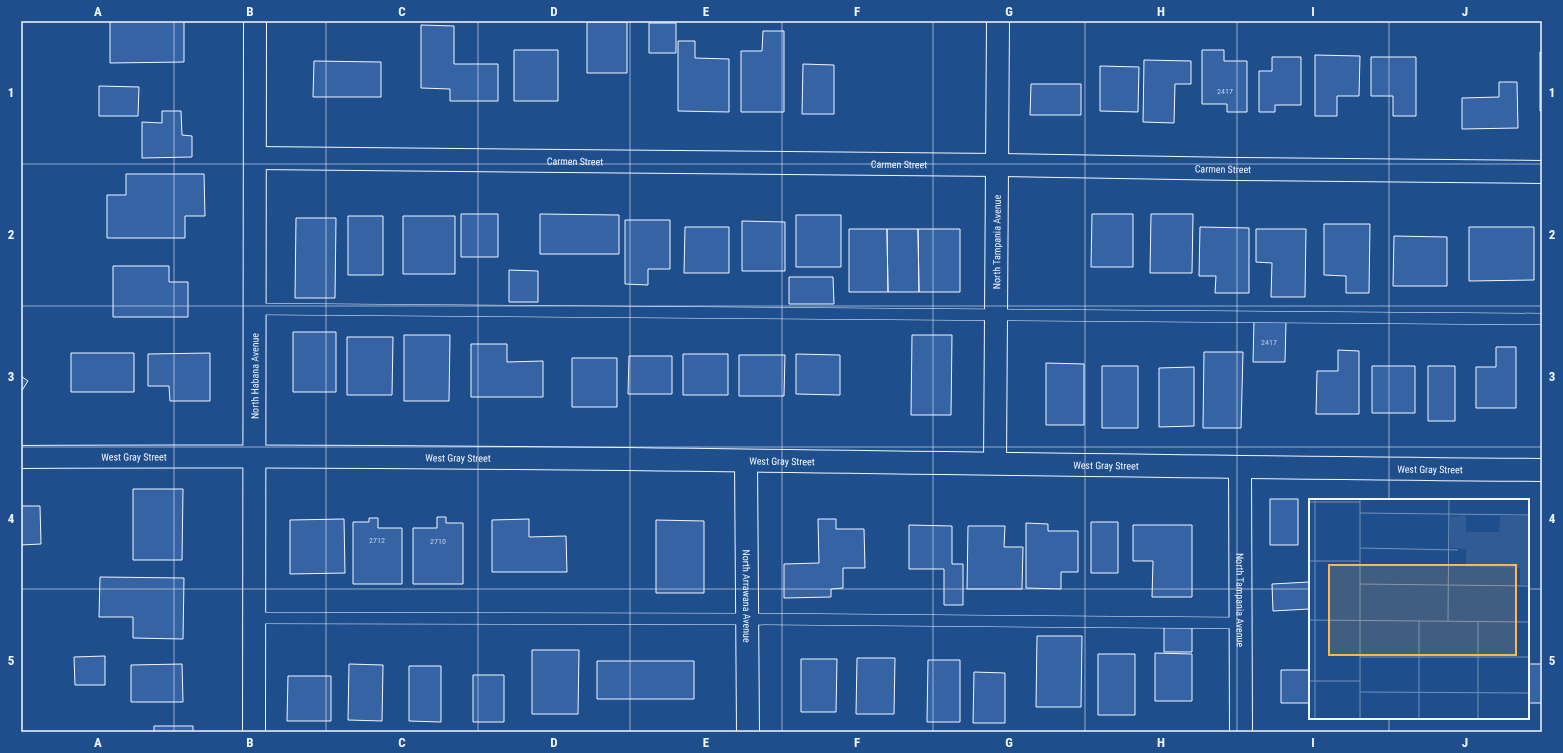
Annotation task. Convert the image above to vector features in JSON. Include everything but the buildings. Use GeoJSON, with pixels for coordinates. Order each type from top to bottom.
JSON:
{"type":"FeatureCollection","features":[{"type":"Feature","properties":{"kind":"street","name":"North Habana Avenue"},"geometry":{"type":"LineString","coordinates":[[254,732],[255,21]]}},
{"type":"Feature","properties":{"kind":"street","name":"North Tampania Avenue"},"geometry":{"type":"LineString","coordinates":[[995,463],[998,21]]}},
{"type":"Feature","properties":{"kind":"street","name":"Carmen Street"},"geometry":{"type":"LineString","coordinates":[[256,158],[1542,172]]}},
{"type":"Feature","properties":{"kind":"street","name":"West Gray Street"},"geometry":{"type":"LineString","coordinates":[[21,457],[254,456],[995,463],[1240,468],[1542,470]]}},
{"type":"Feature","properties":{"kind":"street","name":"North Arrawana Avenue"},"geometry":{"type":"LineString","coordinates":[[746,461],[748,732]]}},
{"type":"Feature","properties":{"kind":"street","name":"North Tampania Avenue"},"geometry":{"type":"LineString","coordinates":[[1240,468],[1241,732]]}},
{"type":"Feature","properties":{"kind":"lane"},"geometry":{"type":"LineString","coordinates":[[255,308],[1542,319]]}},
{"type":"Feature","properties":{"kind":"lane"},"geometry":{"type":"LineString","coordinates":[[254,618],[747,619],[1241,623]]}}]}
